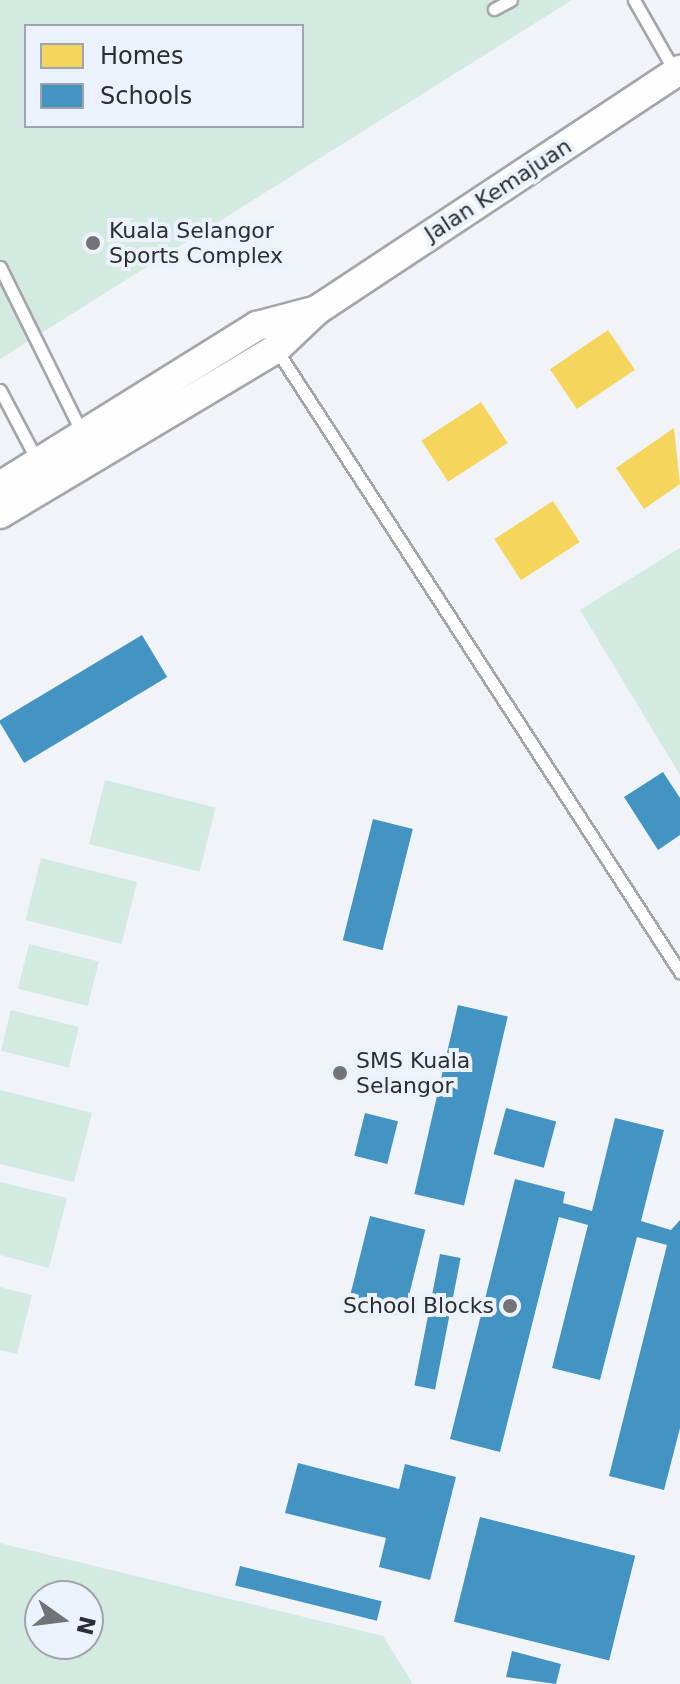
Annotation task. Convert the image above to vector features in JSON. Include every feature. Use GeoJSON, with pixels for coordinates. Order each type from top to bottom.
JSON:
{"type":"FeatureCollection","features":[{"type":"Feature","properties":{"kind":"street","name":"Jalan Kemajuan"},"geometry":{"type":"LineString","coordinates":[[89,445],[276,349],[317,310],[678,71]]}},
{"type":"Feature","properties":{"kind":"street","name":"Jalan Kemajuan"},"geometry":{"type":"LineString","coordinates":[[0,514],[47,471],[89,445],[257,326],[317,310]]}},
{"type":"Feature","properties":{"kind":"street","name":"Jalan Kemajuan"},"geometry":{"type":"LineString","coordinates":[[0,486],[47,471]]}},
{"type":"Feature","properties":{"kind":"lane"},"geometry":{"type":"LineString","coordinates":[[494,9],[511,0]]}},
{"type":"Feature","properties":{"kind":"lane"},"geometry":{"type":"LineString","coordinates":[[634,0],[678,71]]}},
{"type":"Feature","properties":{"kind":"lane"},"geometry":{"type":"LineString","coordinates":[[0,267],[89,445]]}},
{"type":"Feature","properties":{"kind":"lane"},"geometry":{"type":"LineString","coordinates":[[257,326],[276,349],[680,972]]}},
{"type":"Feature","properties":{"kind":"lane"},"geometry":{"type":"LineString","coordinates":[[0,390],[47,471]]}},
{"type":"Feature","properties":{"kind":"green space","name":"Kuala Selangor Sports Complex"},"geometry":{"type":"Polygon","coordinates":[[[0,0],[572,0],[0,359],[0,0]]]}},
{"type":"Feature","properties":{"kind":"green space"},"geometry":{"type":"Polygon","coordinates":[[[680,548],[680,775],[580,610],[680,548]]]}},
{"type":"Feature","properties":{"kind":"green space"},"geometry":{"type":"Polygon","coordinates":[[[105,780],[216,808],[200,872],[89,844],[105,780]]]}},
{"type":"Feature","properties":{"kind":"green space"},"geometry":{"type":"Polygon","coordinates":[[[41,858],[137,882],[122,944],[26,920],[41,858]]]}},
{"type":"Feature","properties":{"kind":"green space"},"geometry":{"type":"Polygon","coordinates":[[[29,944],[99,961],[88,1006],[18,989],[29,944]]]}},
{"type":"Feature","properties":{"kind":"green space"},"geometry":{"type":"Polygon","coordinates":[[[11,1010],[79,1027],[69,1068],[1,1051],[11,1010]]]}},
{"type":"Feature","properties":{"kind":"green space"},"geometry":{"type":"Polygon","coordinates":[[[0,1090],[92,1113],[74,1182],[0,1164],[0,1090]]]}},
{"type":"Feature","properties":{"kind":"green space"},"geometry":{"type":"Polygon","coordinates":[[[0,1182],[67,1198],[49,1268],[0,1255],[0,1182]]]}},
{"type":"Feature","properties":{"kind":"green space"},"geometry":{"type":"Polygon","coordinates":[[[0,1287],[32,1295],[17,1354],[0,1350],[0,1287]]]}},
{"type":"Feature","properties":{"kind":"green space"},"geometry":{"type":"Polygon","coordinates":[[[0,1543],[383,1636],[413,1684],[0,1684],[0,1543]]]}},
{"type":"Feature","properties":{"kind":"building: Homes"},"geometry":{"type":"Polygon","coordinates":[[[608,330],[635,370],[577,409],[550,369],[608,330]]]}},
{"type":"Feature","properties":{"kind":"building: Homes"},"geometry":{"type":"Polygon","coordinates":[[[481,402],[508,443],[448,482],[421,441],[481,402]]]}},
{"type":"Feature","properties":{"kind":"building: Homes"},"geometry":{"type":"Polygon","coordinates":[[[674,428],[680,484],[644,509],[616,468],[674,428]]]}},
{"type":"Feature","properties":{"kind":"building: Homes"},"geometry":{"type":"Polygon","coordinates":[[[553,501],[580,542],[521,580],[494,539],[553,501]]]}},
{"type":"Feature","properties":{"kind":"building: Schools"},"geometry":{"type":"Polygon","coordinates":[[[142,635],[167,677],[24,763],[0,720],[142,635]]]}},
{"type":"Feature","properties":{"kind":"building: Schools"},"geometry":{"type":"Polygon","coordinates":[[[663,772],[680,798],[680,835],[658,850],[624,797],[663,772]]]}},
{"type":"Feature","properties":{"kind":"building: Schools"},"geometry":{"type":"Polygon","coordinates":[[[373,819],[413,829],[383,950],[343,940],[373,819]]]}},
{"type":"Feature","properties":{"kind":"building: Schools"},"geometry":{"type":"Polygon","coordinates":[[[458,1005],[508,1016],[464,1206],[414,1194],[458,1005]]]}},
{"type":"Feature","properties":{"kind":"building: Schools"},"geometry":{"type":"Polygon","coordinates":[[[506,1108],[556,1121],[544,1168],[494,1154],[506,1108]]]}},
{"type":"Feature","properties":{"kind":"building: Schools"},"geometry":{"type":"Polygon","coordinates":[[[365,1113],[398,1121],[387,1164],[354,1156],[365,1113]]]}},
{"type":"Feature","properties":{"kind":"building: Schools","name":"School Blocks"},"geometry":{"type":"Polygon","coordinates":[[[615,1118],[664,1130],[641,1221],[671,1230],[680,1220],[680,1428],[664,1490],[609,1476],[667,1245],[637,1237],[600,1380],[552,1368],[588,1225],[559,1217],[500,1452],[450,1439],[515,1179],[565,1192],[563,1203],[592,1211],[615,1118]]]}},
{"type":"Feature","properties":{"kind":"building: Schools"},"geometry":{"type":"Polygon","coordinates":[[[370,1216],[425,1230],[404,1316],[348,1302],[370,1216]]]}},
{"type":"Feature","properties":{"kind":"building: Schools"},"geometry":{"type":"Polygon","coordinates":[[[440,1254],[461,1258],[435,1390],[414,1386],[440,1254]]]}},
{"type":"Feature","properties":{"kind":"building: Schools"},"geometry":{"type":"Polygon","coordinates":[[[298,1463],[399,1489],[405,1464],[456,1477],[430,1580],[379,1567],[386,1538],[285,1513],[298,1463]]]}},
{"type":"Feature","properties":{"kind":"building: Schools"},"geometry":{"type":"Polygon","coordinates":[[[480,1517],[635,1556],[609,1660],[454,1622],[480,1517]]]}},
{"type":"Feature","properties":{"kind":"building: Schools"},"geometry":{"type":"Polygon","coordinates":[[[240,1566],[382,1601],[377,1621],[235,1585],[240,1566]]]}},
{"type":"Feature","properties":{"kind":"building: Schools"},"geometry":{"type":"Polygon","coordinates":[[[512,1651],[561,1664],[556,1684],[506,1677],[512,1651]]]}},
{"type":"Feature","properties":{"kind":"place","name":"Kuala Selangor Sports Complex"},"geometry":{"type":"Point","coordinates":[93,243]}},
{"type":"Feature","properties":{"kind":"place","name":"SMS Kuala Selangor"},"geometry":{"type":"Point","coordinates":[340,1073]}},
{"type":"Feature","properties":{"kind":"place","name":"School Blocks"},"geometry":{"type":"Point","coordinates":[510,1306]}}]}
